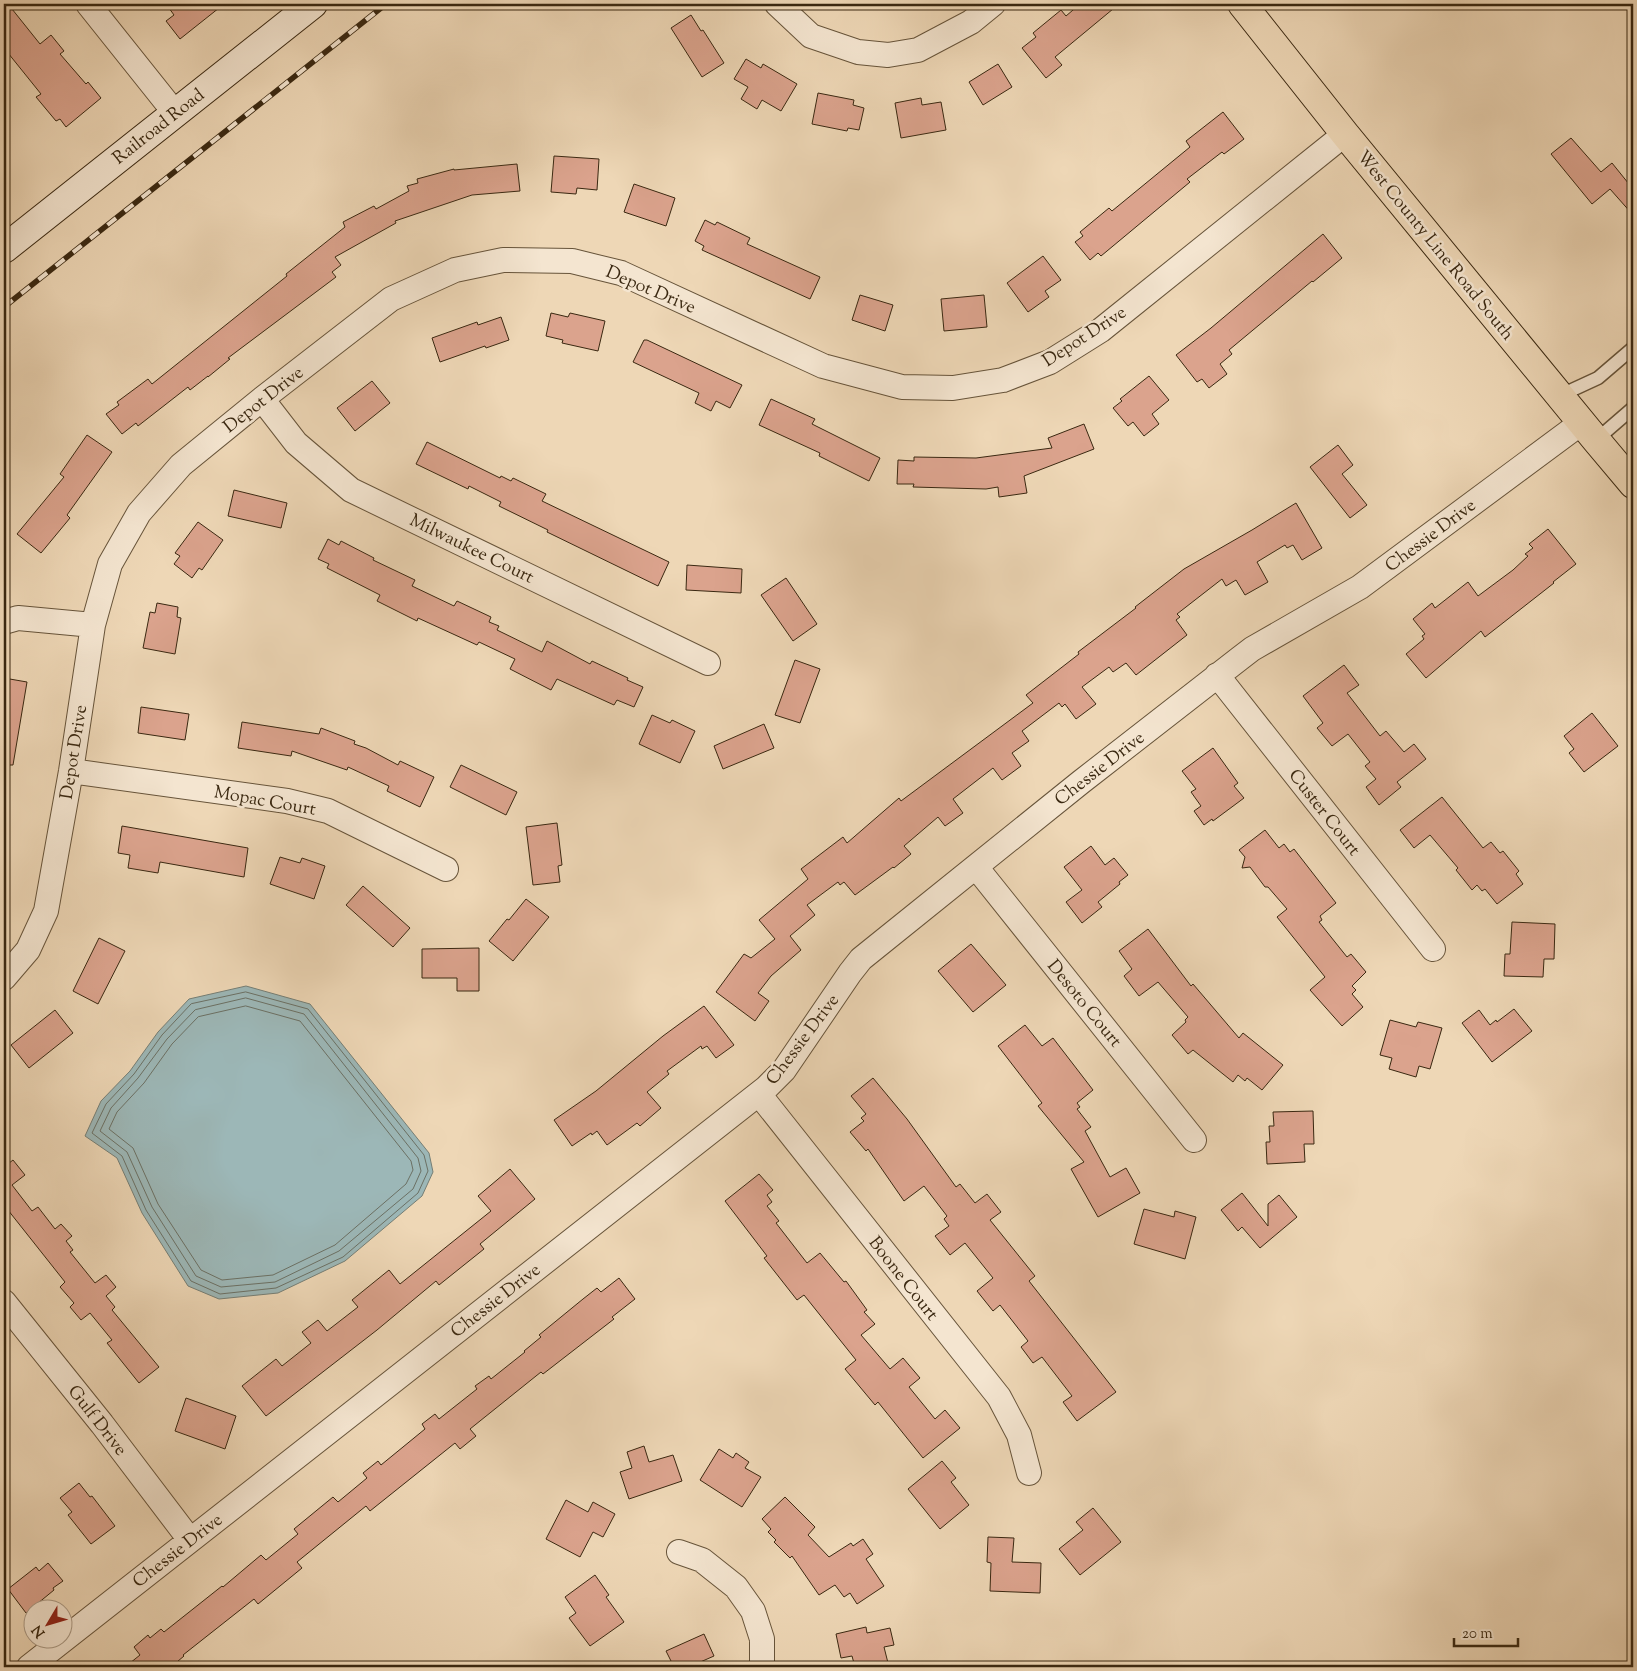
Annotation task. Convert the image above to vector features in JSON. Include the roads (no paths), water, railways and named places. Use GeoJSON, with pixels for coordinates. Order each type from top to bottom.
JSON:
{"type":"FeatureCollection","features":[{"type":"Feature","properties":{"kind":"main road","name":"West County Line Road South"},"geometry":{"type":"LineString","coordinates":[[1242,4],[1345,134],[1588,432],[1633,484]]}},
{"type":"Feature","properties":{"kind":"street"},"geometry":{"type":"LineString","coordinates":[[88,4],[175,113]]}},
{"type":"Feature","properties":{"kind":"street","name":"Railroad Road"},"geometry":{"type":"LineString","coordinates":[[4,249],[313,4]]}},
{"type":"Feature","properties":{"kind":"street"},"geometry":{"type":"LineString","coordinates":[[777,4],[811,36],[858,52],[888,55],[918,50],[971,22],[993,4]]}},
{"type":"Feature","properties":{"kind":"street","name":"Depot Drive"},"geometry":{"type":"LineString","coordinates":[[4,978],[28,950],[46,911],[71,771],[93,625],[110,564],[139,513],[180,465],[391,300],[455,270],[503,260],[572,261],[621,273],[823,366],[902,386],[953,388],[1003,380],[1050,362],[1101,330],[1345,134]]}},
{"type":"Feature","properties":{"kind":"street","name":"Milwaukee Court"},"geometry":{"type":"LineString","coordinates":[[262,400],[296,444],[351,490],[708,663]]}},
{"type":"Feature","properties":{"kind":"street","name":"Chessie Drive"},"geometry":{"type":"LineString","coordinates":[[29,1667],[759,1094],[784,1070],[861,959],[1217,675],[1252,649],[1360,587],[1588,432]]}},
{"type":"Feature","properties":{"kind":"street"},"geometry":{"type":"LineString","coordinates":[[4,622],[18,618],[93,625]]}},
{"type":"Feature","properties":{"kind":"street","name":"Custer Court"},"geometry":{"type":"LineString","coordinates":[[1217,675],[1433,948]]}},
{"type":"Feature","properties":{"kind":"street","name":"Mopac Court"},"geometry":{"type":"LineString","coordinates":[[71,771],[288,801],[328,811],[446,869]]}},
{"type":"Feature","properties":{"kind":"street","name":"Desoto Court"},"geometry":{"type":"LineString","coordinates":[[976,867],[1194,1140]]}},
{"type":"Feature","properties":{"kind":"street","name":"Boone Court"},"geometry":{"type":"LineString","coordinates":[[759,1094],[999,1397],[1019,1435],[1029,1473]]}},
{"type":"Feature","properties":{"kind":"street","name":"Gulf Drive"},"geometry":{"type":"LineString","coordinates":[[6,1308],[108,1432],[190,1540]]}},
{"type":"Feature","properties":{"kind":"street"},"geometry":{"type":"LineString","coordinates":[[679,1552],[702,1560],[736,1587],[753,1611],[762,1639],[762,1667]]}},
{"type":"Feature","properties":{"kind":"lane"},"geometry":{"type":"LineString","coordinates":[[1559,396],[1598,378],[1633,348]]}},
{"type":"Feature","properties":{"kind":"lane"},"geometry":{"type":"LineString","coordinates":[[1588,432],[1633,408]]}},
{"type":"Feature","properties":{"kind":"water"},"geometry":{"type":"Polygon","coordinates":[[[246,986],[310,1004],[429,1153],[433,1172],[422,1196],[345,1261],[278,1293],[219,1299],[188,1286],[142,1213],[117,1158],[85,1136],[101,1101],[130,1071],[158,1032],[189,999],[246,986]]]}},
{"type":"Feature","properties":{"kind":"railway"},"geometry":{"type":"LineString","coordinates":[[4,307],[386,4]]}}]}
